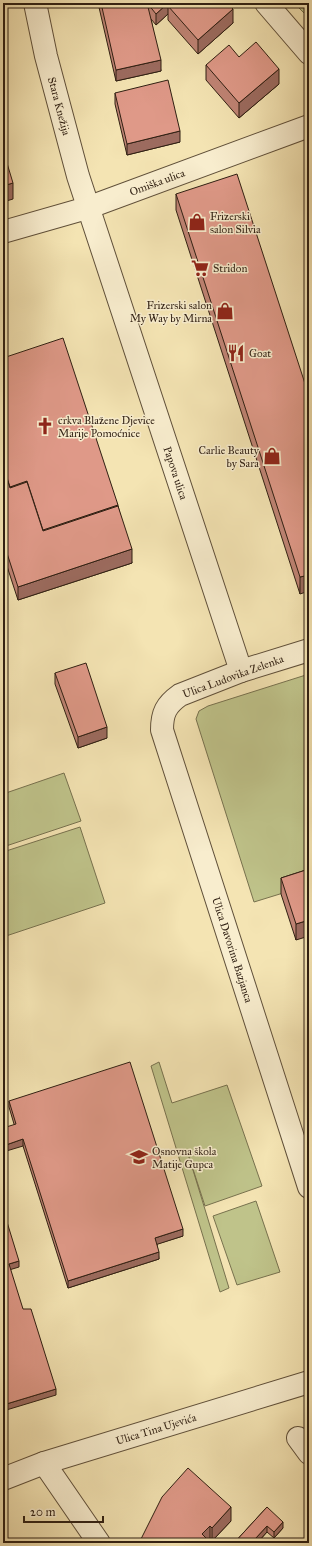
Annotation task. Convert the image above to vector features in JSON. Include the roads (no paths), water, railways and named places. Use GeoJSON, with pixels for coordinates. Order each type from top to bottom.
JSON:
{"type":"FeatureCollection","features":[{"type":"Feature","properties":{"kind":"street","name":"Stara Knežija"},"geometry":{"type":"LineString","coordinates":[[34,3],[49,70],[87,208]]}},
{"type":"Feature","properties":{"kind":"street"},"geometry":{"type":"LineString","coordinates":[[266,3],[309,53]]}},
{"type":"Feature","properties":{"kind":"street","name":"Omiška ulica"},"geometry":{"type":"LineString","coordinates":[[3,232],[87,208],[309,126]]}},
{"type":"Feature","properties":{"kind":"street","name":"Papova ulica"},"geometry":{"type":"LineString","coordinates":[[87,208],[241,671]]}},
{"type":"Feature","properties":{"kind":"street","name":"Ulica Ludovika Zelenka"},"geometry":{"type":"LineString","coordinates":[[163,712],[173,700],[180,695],[241,671],[309,650]]}},
{"type":"Feature","properties":{"kind":"street","name":"Ulica Davorina Bazjanca"},"geometry":{"type":"LineString","coordinates":[[163,712],[162,730],[309,1187]]}},
{"type":"Feature","properties":{"kind":"street","name":"Ulica Tina Ujevića"},"geometry":{"type":"LineString","coordinates":[[3,1479],[44,1463],[309,1382]]}},
{"type":"Feature","properties":{"kind":"street"},"geometry":{"type":"LineString","coordinates":[[44,1463],[99,1543]]}},
{"type":"Feature","properties":{"kind":"place","name":"Frizerski salon Silvia"},"geometry":{"type":"Point","coordinates":[197,222]}},
{"type":"Feature","properties":{"kind":"place","name":"Stridon"},"geometry":{"type":"Point","coordinates":[200,268]}},
{"type":"Feature","properties":{"kind":"place","name":"Frizerski salon My Way by Mirna"},"geometry":{"type":"Point","coordinates":[225,311]}},
{"type":"Feature","properties":{"kind":"place","name":"Goat"},"geometry":{"type":"Point","coordinates":[236,353]}},
{"type":"Feature","properties":{"kind":"place","name":"crkva Blažene Djevice Marije Pomoćnice"},"geometry":{"type":"Point","coordinates":[45,426]}},
{"type":"Feature","properties":{"kind":"place","name":"Carlie Beauty by Sara"},"geometry":{"type":"Point","coordinates":[272,456]}},
{"type":"Feature","properties":{"kind":"place","name":"Osnovna škola Matije Gupca"},"geometry":{"type":"Point","coordinates":[139,1157]}}]}
